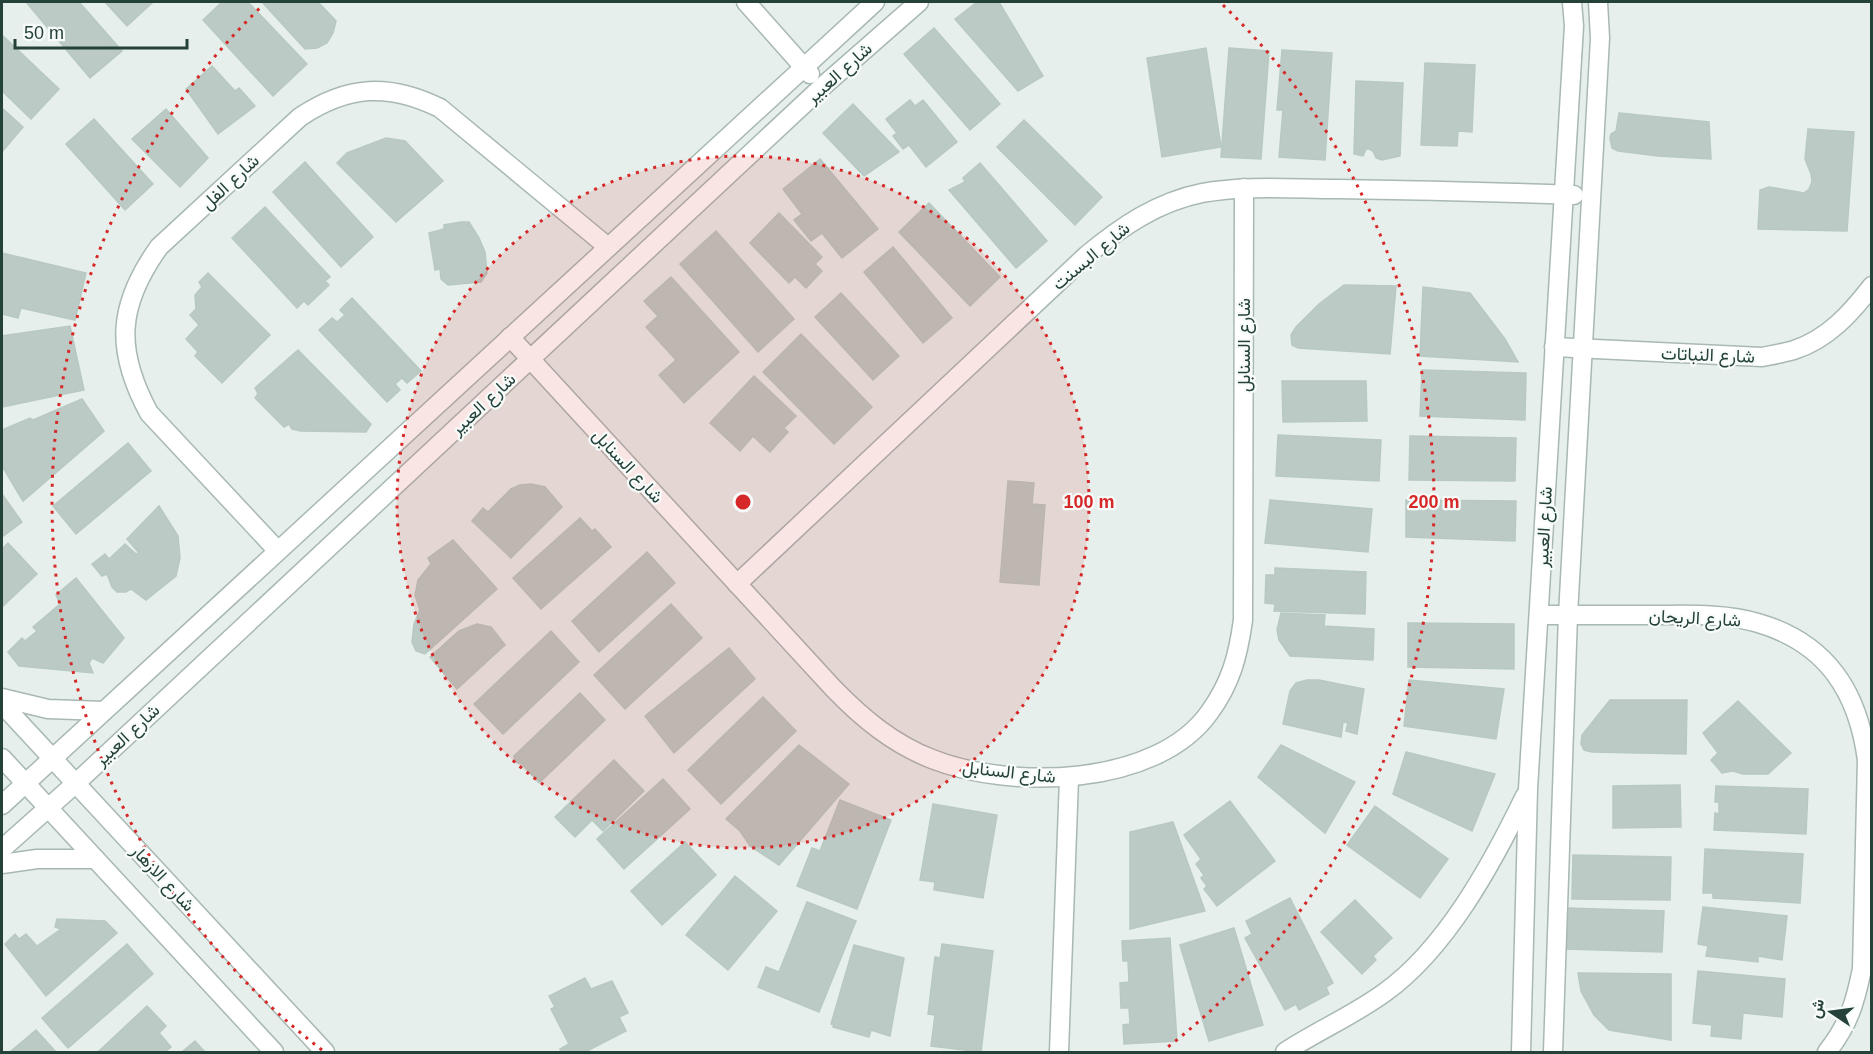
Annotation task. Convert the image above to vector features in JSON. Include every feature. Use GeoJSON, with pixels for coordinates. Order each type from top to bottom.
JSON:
{"type":"FeatureCollection","features":[{"type":"Feature","properties":{"kind":"street"},"geometry":{"type":"LineString","coordinates":[[746,2],[822,87]]}},
{"type":"Feature","properties":{"kind":"street","name":"شارع العبير"},"geometry":{"type":"LineString","coordinates":[[2,805],[875,2]]}},
{"type":"Feature","properties":{"kind":"street","name":"شارع العبير"},"geometry":{"type":"LineString","coordinates":[[2,849],[75,784],[822,87],[919,2]]}},
{"type":"Feature","properties":{"kind":"street","name":"شارع العبير"},"geometry":{"type":"LineString","coordinates":[[1521,1053],[1528,789],[1574,26],[1572,2]]}},
{"type":"Feature","properties":{"kind":"street","name":"شارع العبير"},"geometry":{"type":"LineString","coordinates":[[1553,1053],[1568,615],[1600,38],[1598,2]]}},
{"type":"Feature","properties":{"kind":"street","name":"شارع الفل"},"geometry":{"type":"LineString","coordinates":[[278,551],[149,413],[135,387],[127,358],[125,328],[130,299],[142,272],[159,247],[300,117],[318,105],[348,94],[379,90],[400,92],[421,99],[440,108],[608,247]]}},
{"type":"Feature","properties":{"kind":"street","name":"شارع البسنت"},"geometry":{"type":"LineString","coordinates":[[736,584],[1087,255],[1121,227],[1160,207],[1201,194],[1244,188],[1591,196]]}},
{"type":"Feature","properties":{"kind":"street","name":"شارع السنابل"},"geometry":{"type":"LineString","coordinates":[[510,337],[862,718],[896,742],[933,760],[972,771],[1016,777],[1069,778],[1122,767],[1154,756],[1183,739],[1208,715],[1226,686],[1239,654],[1243,620],[1244,188]]}},
{"type":"Feature","properties":{"kind":"street","name":"شارع النباتات"},"geometry":{"type":"LineString","coordinates":[[1554,347],[1762,357],[1795,350],[1825,335],[1851,313],[1872,286]]}},
{"type":"Feature","properties":{"kind":"street","name":"شارع الريحان"},"geometry":{"type":"LineString","coordinates":[[1539,615],[1690,615],[1757,622],[1787,634],[1815,652],[1837,675],[1854,703],[1863,731],[1867,760],[1862,969],[1856,1002],[1841,1034],[1827,1053]]}},
{"type":"Feature","properties":{"kind":"street"},"geometry":{"type":"LineString","coordinates":[[2,698],[48,710],[104,711]]}},
{"type":"Feature","properties":{"kind":"street","name":"شارع الازهار"},"geometry":{"type":"LineString","coordinates":[[2,704],[325,1053]]}},
{"type":"Feature","properties":{"kind":"street","name":"شارع الازهار"},"geometry":{"type":"LineString","coordinates":[[2,758],[274,1053]]}},
{"type":"Feature","properties":{"kind":"street"},"geometry":{"type":"LineString","coordinates":[[1059,1053],[1069,778]]}},
{"type":"Feature","properties":{"kind":"street"},"geometry":{"type":"LineString","coordinates":[[1285,1053],[1309,1036],[1358,1011],[1386,992],[1419,962],[1451,922],[1480,880],[1506,836],[1528,789]]}},
{"type":"Feature","properties":{"kind":"street"},"geometry":{"type":"LineString","coordinates":[[2,864],[37,859],[95,859]]}},
{"type":"Feature","properties":{"kind":"building"},"geometry":{"type":"Polygon","coordinates":[[[26,2],[79,2],[122,51],[90,78],[26,2]]]}},
{"type":"Feature","properties":{"kind":"building"},"geometry":{"type":"Polygon","coordinates":[[[105,2],[153,2],[127,26],[105,2]]]}},
{"type":"Feature","properties":{"kind":"building"},"geometry":{"type":"Polygon","coordinates":[[[222,2],[248,2],[307,64],[273,96],[203,20],[222,2]]]}},
{"type":"Feature","properties":{"kind":"building"},"geometry":{"type":"Polygon","coordinates":[[[262,2],[318,2],[336,21],[333,33],[327,43],[317,48],[305,49],[262,2]]]}},
{"type":"Feature","properties":{"kind":"building"},"geometry":{"type":"Polygon","coordinates":[[[977,2],[999,2],[1043,76],[1018,91],[955,19],[977,2]]]}},
{"type":"Feature","properties":{"kind":"building"},"geometry":{"type":"Polygon","coordinates":[[[934,28],[1000,104],[970,130],[904,54],[934,28]]]}},
{"type":"Feature","properties":{"kind":"building"},"geometry":{"type":"Polygon","coordinates":[[[2,35],[59,89],[31,119],[2,91],[2,35]]]}},
{"type":"Feature","properties":{"kind":"building"},"geometry":{"type":"Polygon","coordinates":[[[1206,48],[1221,147],[1162,157],[1147,58],[1206,48]]]}},
{"type":"Feature","properties":{"kind":"building"},"geometry":{"type":"Polygon","coordinates":[[[1229,48],[1269,51],[1261,159],[1221,157],[1229,48]]]}},
{"type":"Feature","properties":{"kind":"building"},"geometry":{"type":"Polygon","coordinates":[[[1282,50],[1332,53],[1325,160],[1279,157],[1283,110],[1277,110],[1282,50]]]}},
{"type":"Feature","properties":{"kind":"building"},"geometry":{"type":"Polygon","coordinates":[[[1425,63],[1475,65],[1472,132],[1458,131],[1457,146],[1421,145],[1425,63]]]}},
{"type":"Feature","properties":{"kind":"building"},"geometry":{"type":"Polygon","coordinates":[[[212,66],[235,91],[239,88],[255,106],[218,134],[186,89],[212,66]]]}},
{"type":"Feature","properties":{"kind":"building"},"geometry":{"type":"Polygon","coordinates":[[[1356,81],[1403,83],[1400,156],[1382,160],[1376,158],[1373,151],[1369,149],[1366,149],[1363,156],[1354,154],[1356,81]]]}},
{"type":"Feature","properties":{"kind":"building"},"geometry":{"type":"Polygon","coordinates":[[[910,100],[915,106],[923,100],[957,142],[926,167],[909,145],[903,149],[893,136],[897,133],[886,119],[910,100]]]}},
{"type":"Feature","properties":{"kind":"building"},"geometry":{"type":"Polygon","coordinates":[[[853,104],[899,152],[864,176],[823,133],[853,104]]]}},
{"type":"Feature","properties":{"kind":"building"},"geometry":{"type":"Polygon","coordinates":[[[2,108],[23,127],[2,152],[2,108]]]}},
{"type":"Feature","properties":{"kind":"building"},"geometry":{"type":"Polygon","coordinates":[[[166,109],[208,158],[180,187],[132,139],[166,109]]]}},
{"type":"Feature","properties":{"kind":"building"},"geometry":{"type":"Polygon","coordinates":[[[1619,113],[1709,122],[1711,159],[1658,156],[1618,151],[1612,148],[1610,138],[1611,134],[1616,131],[1619,113]]]}},
{"type":"Feature","properties":{"kind":"building"},"geometry":{"type":"Polygon","coordinates":[[[94,119],[153,184],[125,210],[66,144],[94,119]]]}},
{"type":"Feature","properties":{"kind":"building"},"geometry":{"type":"Polygon","coordinates":[[[1024,120],[1102,197],[1075,225],[997,147],[1024,120]]]}},
{"type":"Feature","properties":{"kind":"building"},"geometry":{"type":"Polygon","coordinates":[[[1808,129],[1854,132],[1847,231],[1758,229],[1760,190],[1769,187],[1804,193],[1809,189],[1812,182],[1811,174],[1805,159],[1808,129]]]}},
{"type":"Feature","properties":{"kind":"building"},"geometry":{"type":"Polygon","coordinates":[[[386,138],[405,141],[443,181],[396,222],[337,163],[347,153],[386,138]]]}},
{"type":"Feature","properties":{"kind":"building"},"geometry":{"type":"Polygon","coordinates":[[[820,159],[878,229],[842,258],[822,233],[811,241],[794,220],[802,214],[783,189],[820,159]]]}},
{"type":"Feature","properties":{"kind":"building"},"geometry":{"type":"Polygon","coordinates":[[[305,162],[373,237],[341,267],[273,192],[305,162]]]}},
{"type":"Feature","properties":{"kind":"building"},"geometry":{"type":"Polygon","coordinates":[[[980,163],[1047,241],[1016,268],[949,190],[965,182],[963,178],[980,163]]]}},
{"type":"Feature","properties":{"kind":"building"},"geometry":{"type":"Polygon","coordinates":[[[929,203],[1000,277],[970,306],[899,232],[929,203]]]}},
{"type":"Feature","properties":{"kind":"building"},"geometry":{"type":"Polygon","coordinates":[[[265,207],[330,277],[325,281],[329,285],[308,305],[304,301],[297,308],[232,238],[265,207]]]}},
{"type":"Feature","properties":{"kind":"building"},"geometry":{"type":"Polygon","coordinates":[[[779,213],[822,257],[815,264],[822,271],[806,288],[795,277],[789,283],[750,243],[779,213]]]}},
{"type":"Feature","properties":{"kind":"building"},"geometry":{"type":"Polygon","coordinates":[[[469,222],[479,238],[485,252],[487,273],[481,282],[448,285],[441,279],[440,269],[435,270],[429,233],[444,229],[444,225],[469,222]]]}},
{"type":"Feature","properties":{"kind":"building"},"geometry":{"type":"Polygon","coordinates":[[[716,231],[794,319],[758,352],[680,264],[716,231]]]}},
{"type":"Feature","properties":{"kind":"building"},"geometry":{"type":"Polygon","coordinates":[[[893,247],[952,318],[923,343],[864,272],[893,247]]]}},
{"type":"Feature","properties":{"kind":"building"},"geometry":{"type":"Polygon","coordinates":[[[2,253],[86,273],[75,320],[21,308],[18,318],[2,314],[2,253]]]}},
{"type":"Feature","properties":{"kind":"building"},"geometry":{"type":"Polygon","coordinates":[[[208,273],[270,335],[222,383],[195,356],[198,352],[186,339],[199,325],[190,315],[196,309],[195,295],[202,287],[199,282],[208,273]]]}},
{"type":"Feature","properties":{"kind":"building"},"geometry":{"type":"Polygon","coordinates":[[[671,277],[739,352],[684,403],[659,375],[676,360],[646,327],[658,316],[644,301],[671,277]]]}},
{"type":"Feature","properties":{"kind":"building"},"geometry":{"type":"Polygon","coordinates":[[[1344,285],[1396,286],[1390,354],[1298,348],[1292,345],[1291,335],[1296,327],[1319,304],[1344,285]]]}},
{"type":"Feature","properties":{"kind":"building"},"geometry":{"type":"Polygon","coordinates":[[[1423,287],[1470,293],[1505,339],[1518,362],[1420,356],[1423,287]]]}},
{"type":"Feature","properties":{"kind":"building"},"geometry":{"type":"Polygon","coordinates":[[[841,293],[899,356],[873,380],[815,317],[841,293]]]}},
{"type":"Feature","properties":{"kind":"building"},"geometry":{"type":"Polygon","coordinates":[[[352,298],[421,371],[407,383],[402,378],[395,384],[400,390],[387,402],[319,330],[332,318],[337,322],[345,315],[340,310],[352,298]]]}},
{"type":"Feature","properties":{"kind":"building"},"geometry":{"type":"Polygon","coordinates":[[[70,326],[84,390],[2,407],[2,336],[70,326]]]}},
{"type":"Feature","properties":{"kind":"building"},"geometry":{"type":"Polygon","coordinates":[[[801,334],[872,407],[834,444],[763,372],[801,334]]]}},
{"type":"Feature","properties":{"kind":"building"},"geometry":{"type":"Polygon","coordinates":[[[298,350],[371,424],[366,432],[301,431],[292,429],[289,424],[284,427],[255,398],[258,394],[255,388],[298,350]]]}},
{"type":"Feature","properties":{"kind":"building"},"geometry":{"type":"Polygon","coordinates":[[[1422,370],[1526,373],[1525,420],[1420,416],[1422,370]]]}},
{"type":"Feature","properties":{"kind":"building"},"geometry":{"type":"Polygon","coordinates":[[[754,376],[796,416],[784,428],[788,432],[770,452],[753,436],[740,451],[710,423],[754,376]]]}},
{"type":"Feature","properties":{"kind":"building"},"geometry":{"type":"Polygon","coordinates":[[[1282,381],[1366,381],[1367,421],[1283,422],[1282,381]]]}},
{"type":"Feature","properties":{"kind":"building"},"geometry":{"type":"Polygon","coordinates":[[[82,399],[104,431],[23,501],[2,466],[2,430],[30,418],[33,420],[82,399]]]}},
{"type":"Feature","properties":{"kind":"building"},"geometry":{"type":"Polygon","coordinates":[[[1278,435],[1381,440],[1379,481],[1276,476],[1278,435]]]}},
{"type":"Feature","properties":{"kind":"building"},"geometry":{"type":"Polygon","coordinates":[[[1410,436],[1516,438],[1515,481],[1409,480],[1410,436]]]}},
{"type":"Feature","properties":{"kind":"building"},"geometry":{"type":"Polygon","coordinates":[[[128,443],[151,471],[76,534],[53,506],[128,443]]]}},
{"type":"Feature","properties":{"kind":"building"},"geometry":{"type":"Polygon","coordinates":[[[1008,481],[1034,483],[1032,504],[1045,505],[1039,585],[1000,582],[1008,481]]]}},
{"type":"Feature","properties":{"kind":"building"},"geometry":{"type":"Polygon","coordinates":[[[531,484],[545,487],[562,507],[511,558],[472,521],[483,508],[488,512],[511,489],[531,484]]]}},
{"type":"Feature","properties":{"kind":"building"},"geometry":{"type":"Polygon","coordinates":[[[2,494],[22,522],[2,537],[2,494]]]}},
{"type":"Feature","properties":{"kind":"building"},"geometry":{"type":"Polygon","coordinates":[[[1270,500],[1372,509],[1368,552],[1265,543],[1270,500]]]}},
{"type":"Feature","properties":{"kind":"building"},"geometry":{"type":"Polygon","coordinates":[[[1406,500],[1516,501],[1515,541],[1406,537],[1406,500]]]}},
{"type":"Feature","properties":{"kind":"building"},"geometry":{"type":"Polygon","coordinates":[[[159,506],[178,536],[180,558],[176,576],[146,600],[131,589],[126,592],[117,592],[112,587],[107,574],[102,576],[92,564],[105,554],[109,559],[125,544],[136,554],[139,553],[127,539],[159,506]]]}},
{"type":"Feature","properties":{"kind":"building"},"geometry":{"type":"Polygon","coordinates":[[[580,518],[592,531],[595,529],[611,547],[541,609],[513,578],[580,518]]]}},
{"type":"Feature","properties":{"kind":"building"},"geometry":{"type":"Polygon","coordinates":[[[453,540],[497,589],[425,654],[416,651],[412,642],[414,624],[420,610],[415,595],[418,580],[431,564],[428,558],[453,540]]]}},
{"type":"Feature","properties":{"kind":"building"},"geometry":{"type":"Polygon","coordinates":[[[8,543],[37,574],[2,607],[2,549],[8,543]]]}},
{"type":"Feature","properties":{"kind":"building"},"geometry":{"type":"Polygon","coordinates":[[[647,552],[675,583],[599,652],[572,621],[647,552]]]}},
{"type":"Feature","properties":{"kind":"building"},"geometry":{"type":"Polygon","coordinates":[[[1275,568],[1366,572],[1365,614],[1274,611],[1275,604],[1265,603],[1266,575],[1275,575],[1275,568]]]}},
{"type":"Feature","properties":{"kind":"building"},"geometry":{"type":"Polygon","coordinates":[[[76,578],[124,638],[103,663],[92,658],[89,663],[93,673],[19,666],[8,652],[22,638],[25,641],[37,631],[33,627],[60,604],[56,595],[76,578]]]}},
{"type":"Feature","properties":{"kind":"building"},"geometry":{"type":"Polygon","coordinates":[[[671,604],[702,638],[625,709],[594,675],[671,604]]]}},
{"type":"Feature","properties":{"kind":"building"},"geometry":{"type":"Polygon","coordinates":[[[1281,613],[1325,615],[1324,626],[1374,629],[1373,660],[1290,656],[1279,640],[1277,630],[1281,613]]]}},
{"type":"Feature","properties":{"kind":"building"},"geometry":{"type":"Polygon","coordinates":[[[1408,623],[1514,624],[1514,669],[1408,667],[1408,623]]]}},
{"type":"Feature","properties":{"kind":"building"},"geometry":{"type":"Polygon","coordinates":[[[477,624],[491,627],[505,645],[457,689],[430,657],[459,631],[477,624]]]}},
{"type":"Feature","properties":{"kind":"building"},"geometry":{"type":"Polygon","coordinates":[[[551,631],[579,662],[503,734],[474,704],[551,631]]]}},
{"type":"Feature","properties":{"kind":"building"},"geometry":{"type":"Polygon","coordinates":[[[729,648],[755,679],[674,753],[645,716],[729,648]]]}},
{"type":"Feature","properties":{"kind":"building"},"geometry":{"type":"Polygon","coordinates":[[[1319,680],[1364,689],[1357,734],[1346,731],[1348,723],[1343,722],[1341,737],[1283,724],[1290,691],[1296,683],[1319,680]]]}},
{"type":"Feature","properties":{"kind":"building"},"geometry":{"type":"Polygon","coordinates":[[[1409,680],[1504,689],[1496,739],[1404,726],[1409,680]]]}},
{"type":"Feature","properties":{"kind":"building"},"geometry":{"type":"Polygon","coordinates":[[[580,693],[605,720],[539,783],[522,764],[515,762],[514,756],[580,693]]]}},
{"type":"Feature","properties":{"kind":"building"},"geometry":{"type":"Polygon","coordinates":[[[763,697],[796,731],[721,804],[688,770],[763,697]]]}},
{"type":"Feature","properties":{"kind":"building"},"geometry":{"type":"Polygon","coordinates":[[[1610,700],[1687,700],[1686,754],[1584,750],[1581,744],[1582,735],[1610,700]]]}},
{"type":"Feature","properties":{"kind":"building"},"geometry":{"type":"Polygon","coordinates":[[[1738,701],[1791,753],[1768,774],[1743,774],[1733,771],[1722,773],[1711,760],[1718,753],[1703,733],[1738,701]]]}},
{"type":"Feature","properties":{"kind":"building"},"geometry":{"type":"Polygon","coordinates":[[[799,745],[849,784],[779,865],[750,846],[740,831],[726,819],[799,745]]]}},
{"type":"Feature","properties":{"kind":"building"},"geometry":{"type":"Polygon","coordinates":[[[1281,745],[1355,782],[1325,833],[1258,777],[1281,745]]]}},
{"type":"Feature","properties":{"kind":"building"},"geometry":{"type":"Polygon","coordinates":[[[1406,752],[1495,774],[1472,831],[1393,794],[1406,752]]]}},
{"type":"Feature","properties":{"kind":"building"},"geometry":{"type":"Polygon","coordinates":[[[614,760],[644,791],[603,831],[592,820],[575,837],[555,817],[614,760]]]}},
{"type":"Feature","properties":{"kind":"building"},"geometry":{"type":"Polygon","coordinates":[[[663,779],[690,809],[624,869],[597,839],[663,779]]]}},
{"type":"Feature","properties":{"kind":"building"},"geometry":{"type":"Polygon","coordinates":[[[1680,785],[1681,827],[1613,828],[1613,786],[1680,785]]]}},
{"type":"Feature","properties":{"kind":"building"},"geometry":{"type":"Polygon","coordinates":[[[1716,786],[1808,789],[1806,834],[1714,830],[1715,813],[1719,814],[1719,802],[1715,802],[1716,786]]]}},
{"type":"Feature","properties":{"kind":"building"},"geometry":{"type":"Polygon","coordinates":[[[840,800],[891,820],[857,909],[797,886],[812,848],[820,851],[840,800]]]}},
{"type":"Feature","properties":{"kind":"building"},"geometry":{"type":"Polygon","coordinates":[[[1230,801],[1275,861],[1217,906],[1204,889],[1207,886],[1201,878],[1204,875],[1196,864],[1201,859],[1184,835],[1230,801]]]}},
{"type":"Feature","properties":{"kind":"building"},"geometry":{"type":"Polygon","coordinates":[[[933,804],[997,815],[983,898],[934,890],[935,882],[920,880],[933,804]]]}},
{"type":"Feature","properties":{"kind":"building"},"geometry":{"type":"Polygon","coordinates":[[[1375,806],[1448,859],[1420,898],[1347,845],[1375,806]]]}},
{"type":"Feature","properties":{"kind":"building"},"geometry":{"type":"Polygon","coordinates":[[[1173,822],[1205,911],[1130,929],[1130,832],[1173,822]]]}},
{"type":"Feature","properties":{"kind":"building"},"geometry":{"type":"Polygon","coordinates":[[[685,842],[716,875],[662,925],[631,891],[685,842]]]}},
{"type":"Feature","properties":{"kind":"building"},"geometry":{"type":"Polygon","coordinates":[[[1705,849],[1803,854],[1800,903],[1713,898],[1713,893],[1703,893],[1705,849]]]}},
{"type":"Feature","properties":{"kind":"building"},"geometry":{"type":"Polygon","coordinates":[[[1573,855],[1671,857],[1670,900],[1572,899],[1573,855]]]}},
{"type":"Feature","properties":{"kind":"building"},"geometry":{"type":"Polygon","coordinates":[[[735,876],[777,911],[728,970],[686,935],[735,876]]]}},
{"type":"Feature","properties":{"kind":"building"},"geometry":{"type":"Polygon","coordinates":[[[1290,898],[1333,983],[1326,987],[1329,994],[1299,1010],[1296,1004],[1285,1010],[1245,938],[1252,934],[1246,921],[1290,898]]]}},
{"type":"Feature","properties":{"kind":"building"},"geometry":{"type":"Polygon","coordinates":[[[1355,900],[1392,938],[1373,956],[1376,960],[1362,974],[1321,932],[1355,900]]]}},
{"type":"Feature","properties":{"kind":"building"},"geometry":{"type":"Polygon","coordinates":[[[807,902],[856,921],[819,1012],[758,987],[766,967],[779,972],[807,902]]]}},
{"type":"Feature","properties":{"kind":"building"},"geometry":{"type":"Polygon","coordinates":[[[1703,907],[1787,916],[1782,960],[1758,956],[1758,962],[1706,956],[1708,946],[1698,944],[1703,907]]]}},
{"type":"Feature","properties":{"kind":"building"},"geometry":{"type":"Polygon","coordinates":[[[1567,908],[1664,911],[1662,952],[1566,949],[1567,908]]]}},
{"type":"Feature","properties":{"kind":"building"},"geometry":{"type":"Polygon","coordinates":[[[57,919],[105,921],[117,933],[46,996],[5,944],[15,934],[19,939],[26,934],[37,946],[61,929],[55,927],[57,919]]]}},
{"type":"Feature","properties":{"kind":"building"},"geometry":{"type":"Polygon","coordinates":[[[1234,928],[1263,1025],[1209,1041],[1180,945],[1234,928]]]}},
{"type":"Feature","properties":{"kind":"building"},"geometry":{"type":"Polygon","coordinates":[[[1170,938],[1177,1041],[1124,1044],[1123,1025],[1130,1024],[1129,1008],[1121,1008],[1120,983],[1129,982],[1128,961],[1123,961],[1122,941],[1170,938]]]}},
{"type":"Feature","properties":{"kind":"building"},"geometry":{"type":"Polygon","coordinates":[[[127,944],[153,974],[68,1048],[42,1018],[127,944]]]}},
{"type":"Feature","properties":{"kind":"building"},"geometry":{"type":"Polygon","coordinates":[[[942,944],[993,951],[981,1052],[931,1046],[935,1015],[928,1014],[935,957],[940,958],[942,944]]]}},
{"type":"Feature","properties":{"kind":"building"},"geometry":{"type":"Polygon","coordinates":[[[854,945],[904,958],[890,1036],[871,1030],[869,1037],[833,1027],[834,1025],[831,1024],[854,945]]]}},
{"type":"Feature","properties":{"kind":"building"},"geometry":{"type":"Polygon","coordinates":[[[1698,971],[1785,979],[1782,1017],[1743,1013],[1741,1039],[1711,1036],[1712,1025],[1693,1023],[1698,971]]]}},
{"type":"Feature","properties":{"kind":"building"},"geometry":{"type":"Polygon","coordinates":[[[1578,973],[1671,974],[1671,1040],[1609,1030],[1594,1015],[1581,991],[1578,973]]]}},
{"type":"Feature","properties":{"kind":"building"},"geometry":{"type":"Polygon","coordinates":[[[585,978],[591,989],[612,981],[628,1013],[619,1017],[626,1031],[585,1052],[561,1052],[560,1049],[569,1044],[551,1009],[555,1007],[549,996],[585,978]]]}},
{"type":"Feature","properties":{"kind":"building"},"geometry":{"type":"Polygon","coordinates":[[[147,1006],[166,1026],[159,1033],[171,1047],[165,1052],[98,1052],[147,1006]]]}},
{"type":"Feature","properties":{"kind":"building"},"geometry":{"type":"Polygon","coordinates":[[[36,1030],[56,1052],[10,1052],[36,1030]]]}},
{"type":"Feature","properties":{"kind":"building"},"geometry":{"type":"Polygon","coordinates":[[[195,1041],[205,1052],[182,1052],[195,1041]]]}}]}
